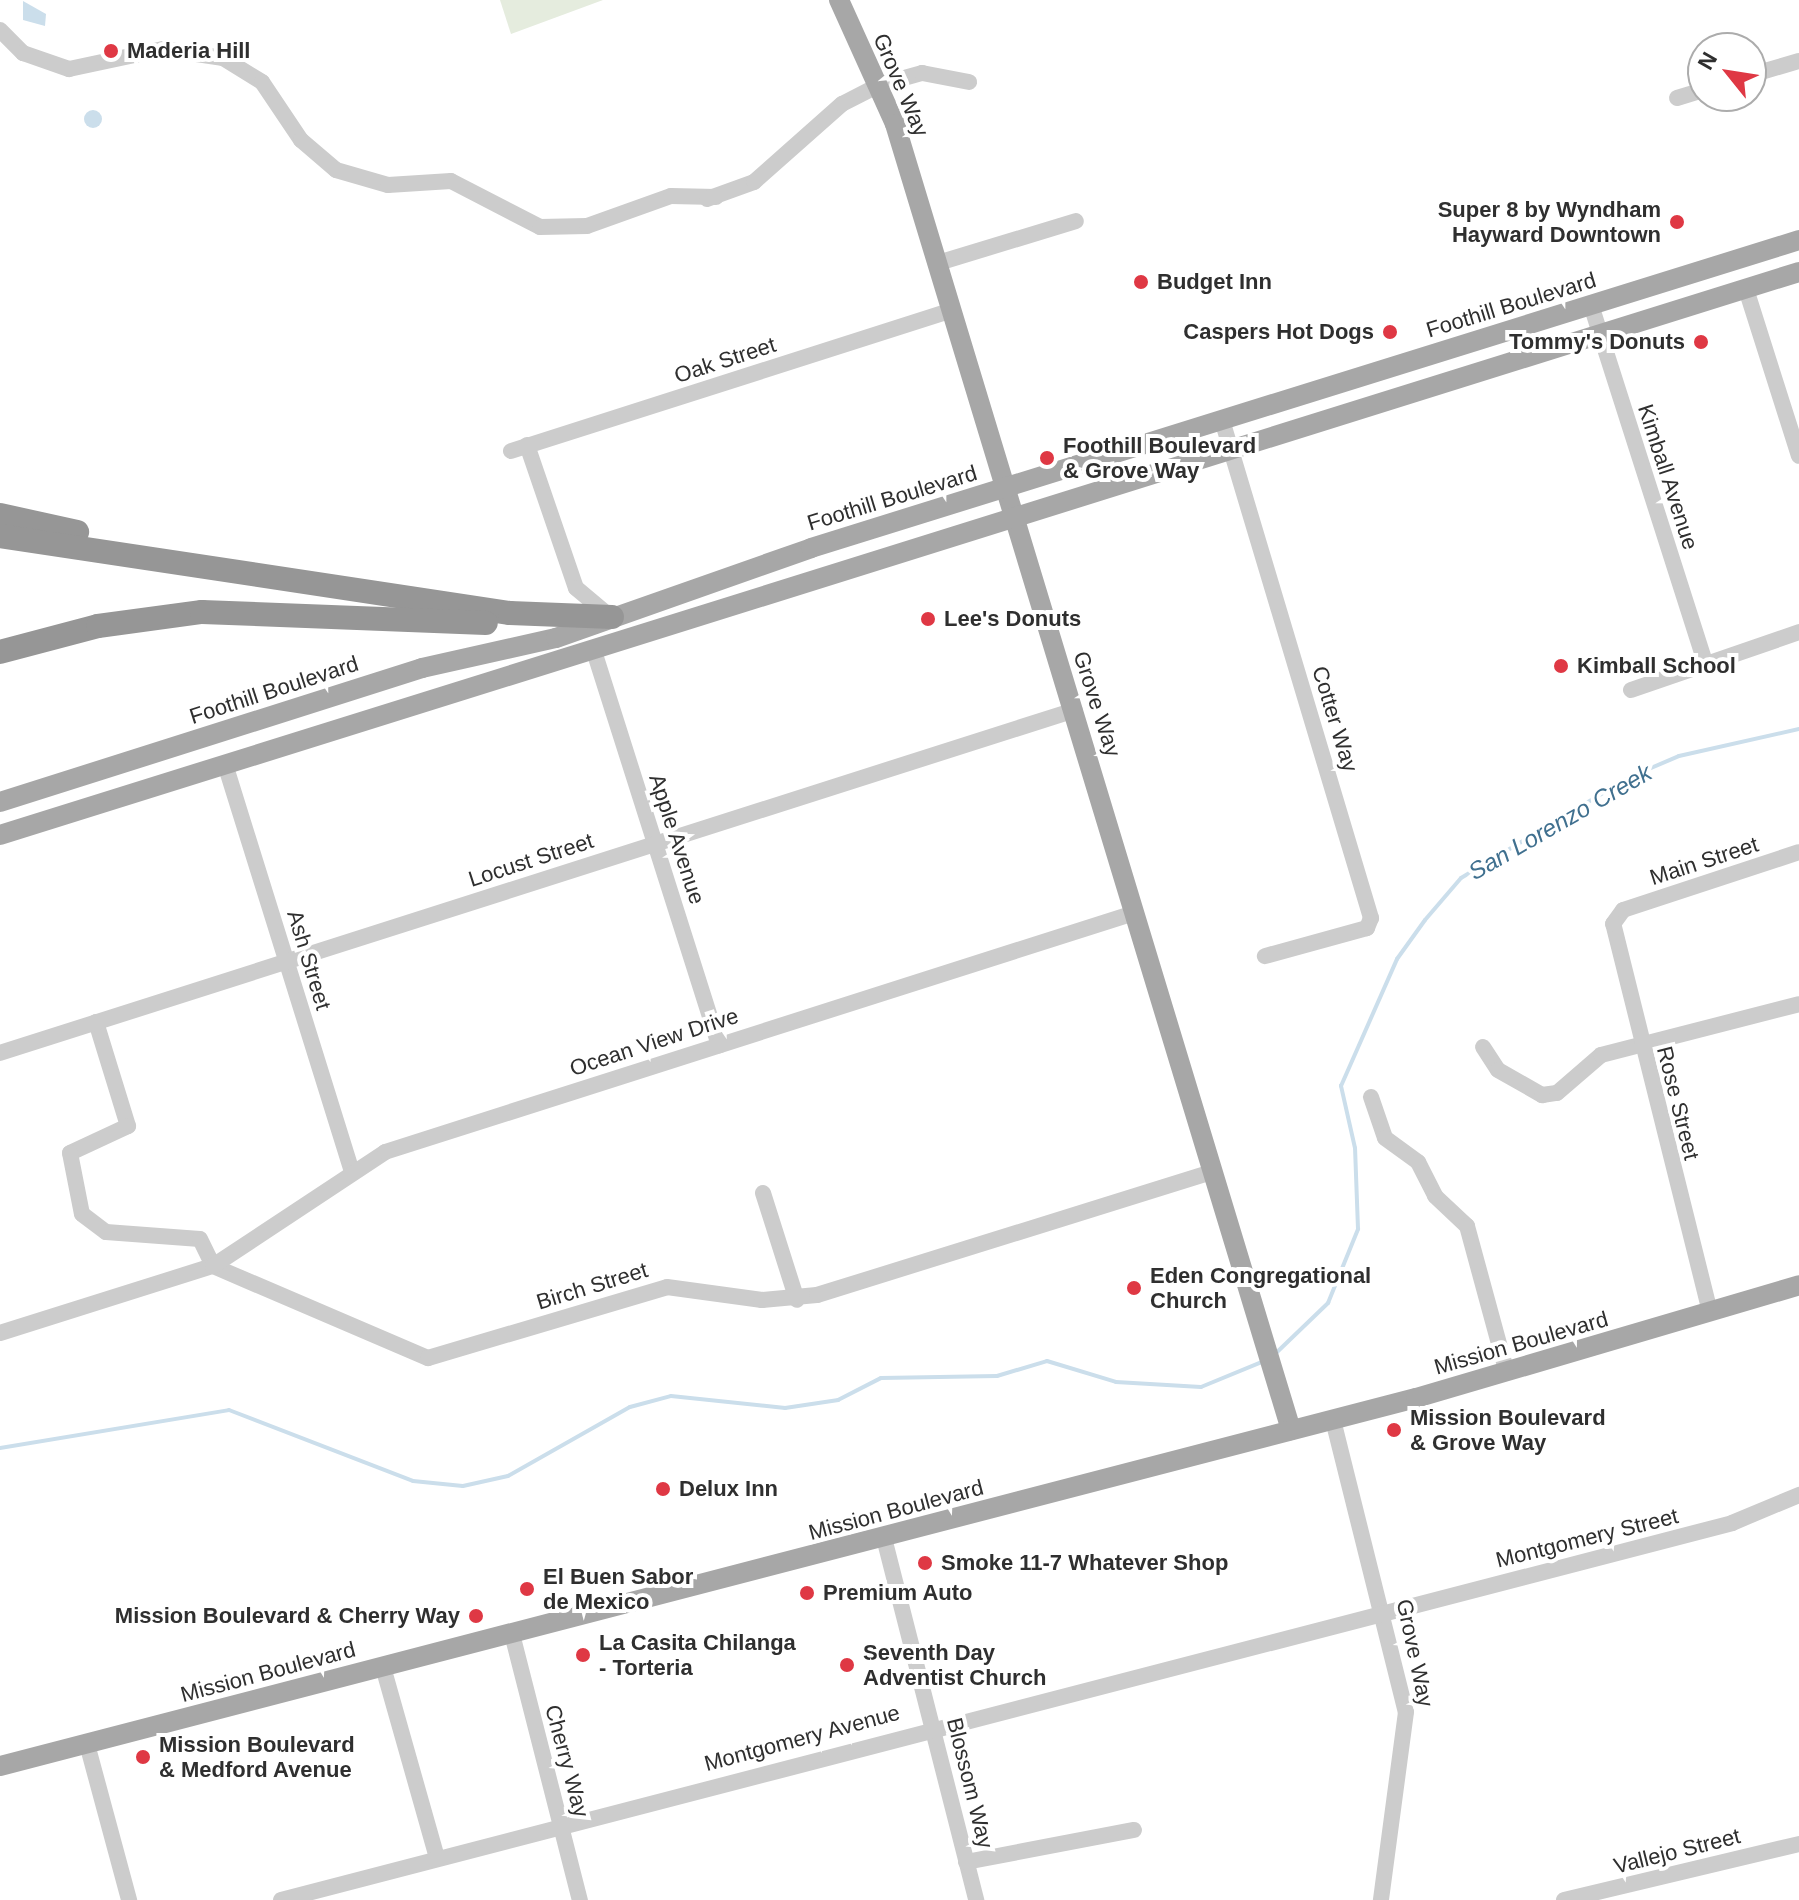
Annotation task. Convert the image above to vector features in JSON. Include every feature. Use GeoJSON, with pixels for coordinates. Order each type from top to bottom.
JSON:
{"type":"FeatureCollection","features":[{"type":"Feature","properties":{"kind":"highway"},"geometry":{"type":"LineString","coordinates":[[0,515],[334,586]]}},
{"type":"Feature","properties":{"kind":"highway"},"geometry":{"type":"LineString","coordinates":[[0,536],[523,615],[612,617]]}},
{"type":"Feature","properties":{"kind":"highway"},"geometry":{"type":"LineString","coordinates":[[0,652],[98,626],[202,612],[529,626],[612,617]]}},
{"type":"Feature","properties":{"kind":"main road","name":"Grove Way"},"geometry":{"type":"LineString","coordinates":[[839,0],[879,85],[938,263],[1291,1430]]}},
{"type":"Feature","properties":{"kind":"main road","name":"Foothill Boulevard"},"geometry":{"type":"LineString","coordinates":[[0,802],[422,668],[521,648],[1005,489],[1799,240]]}},
{"type":"Feature","properties":{"kind":"main road"},"geometry":{"type":"LineString","coordinates":[[0,835],[1799,272]]}},
{"type":"Feature","properties":{"kind":"main road","name":"Mission Boulevard"},"geometry":{"type":"LineString","coordinates":[[0,1766],[1333,1420],[1507,1373],[1709,1308],[1799,1285]]}},
{"type":"Feature","properties":{"kind":"street"},"geometry":{"type":"LineString","coordinates":[[0,30],[23,53],[69,69],[163,49],[223,58],[262,82],[318,158],[374,183],[451,181],[555,229],[587,226],[671,196],[716,197],[762,177],[842,104],[879,85],[922,73],[969,82]]}},
{"type":"Feature","properties":{"kind":"street"},"geometry":{"type":"LineString","coordinates":[[1767,70],[1799,61]]}},
{"type":"Feature","properties":{"kind":"street"},"geometry":{"type":"LineString","coordinates":[[1677,98],[1687,95]]}},
{"type":"Feature","properties":{"kind":"street"},"geometry":{"type":"LineString","coordinates":[[938,263],[1076,221]]}},
{"type":"Feature","properties":{"kind":"street"},"geometry":{"type":"LineString","coordinates":[[1746,289],[1799,456]]}},
{"type":"Feature","properties":{"kind":"street","name":"Kimball Avenue"},"geometry":{"type":"LineString","coordinates":[[1591,305],[1705,662]]}},
{"type":"Feature","properties":{"kind":"street","name":"Oak Street"},"geometry":{"type":"LineString","coordinates":[[511,451],[952,310]]}},
{"type":"Feature","properties":{"kind":"street","name":"Cotter Way"},"geometry":{"type":"LineString","coordinates":[[1222,420],[1371,918],[1367,928],[1265,956]]}},
{"type":"Feature","properties":{"kind":"street"},"geometry":{"type":"LineString","coordinates":[[527,445],[576,588],[612,617]]}},
{"type":"Feature","properties":{"kind":"street"},"geometry":{"type":"LineString","coordinates":[[1631,690],[1799,632]]}},
{"type":"Feature","properties":{"kind":"street","name":"Apple Avenue"},"geometry":{"type":"LineString","coordinates":[[593,648],[719,1045]]}},
{"type":"Feature","properties":{"kind":"street","name":"Locust Street"},"geometry":{"type":"LineString","coordinates":[[0,1053],[1075,710]]}},
{"type":"Feature","properties":{"kind":"street","name":"Ash Street"},"geometry":{"type":"LineString","coordinates":[[225,764],[351,1169]]}},
{"type":"Feature","properties":{"kind":"street","name":"Main Street"},"geometry":{"type":"LineString","coordinates":[[1624,911],[1799,852]]}},
{"type":"Feature","properties":{"kind":"street","name":"Rose Street"},"geometry":{"type":"LineString","coordinates":[[1624,911],[1612,933],[1709,1308]]}},
{"type":"Feature","properties":{"kind":"street","name":"Ocean View Drive"},"geometry":{"type":"LineString","coordinates":[[213,1266],[351,1169],[719,1045],[1134,913]]}},
{"type":"Feature","properties":{"kind":"street"},"geometry":{"type":"LineString","coordinates":[[1483,1047],[1498,1070],[1542,1095],[1557,1093],[1601,1055],[1799,1004]]}},
{"type":"Feature","properties":{"kind":"street"},"geometry":{"type":"LineString","coordinates":[[0,1333],[213,1266],[200,1239],[106,1232],[82,1214],[70,1153],[128,1126],[96,1022]]}},
{"type":"Feature","properties":{"kind":"street"},"geometry":{"type":"LineString","coordinates":[[1371,1097],[1385,1138],[1418,1162],[1435,1196],[1467,1226],[1507,1373]]}},
{"type":"Feature","properties":{"kind":"street","name":"Birch Street"},"geometry":{"type":"LineString","coordinates":[[213,1266],[419,1357],[667,1287],[797,1300],[1211,1172]]}},
{"type":"Feature","properties":{"kind":"street"},"geometry":{"type":"LineString","coordinates":[[763,1193],[797,1300]]}},
{"type":"Feature","properties":{"kind":"street","name":"Grove Way"},"geometry":{"type":"LineString","coordinates":[[1333,1420],[1406,1712],[1381,1900]]}},
{"type":"Feature","properties":{"kind":"street","name":"Montgomery Street"},"geometry":{"type":"LineString","coordinates":[[1383,1612],[1732,1523],[1799,1495]]}},
{"type":"Feature","properties":{"kind":"street","name":"Blossom Way"},"geometry":{"type":"LineString","coordinates":[[884,1538],[976,1900]]}},
{"type":"Feature","properties":{"kind":"street","name":"Montgomery Avenue"},"geometry":{"type":"LineString","coordinates":[[281,1900],[933,1725],[1383,1612]]}},
{"type":"Feature","properties":{"kind":"street","name":"Cherry Way"},"geometry":{"type":"LineString","coordinates":[[512,1634],[580,1900]]}},
{"type":"Feature","properties":{"kind":"street"},"geometry":{"type":"LineString","coordinates":[[383,1667],[437,1858]]}},
{"type":"Feature","properties":{"kind":"street"},"geometry":{"type":"LineString","coordinates":[[87,1744],[129,1900]]}},
{"type":"Feature","properties":{"kind":"street"},"geometry":{"type":"LineString","coordinates":[[966,1862],[1134,1830]]}},
{"type":"Feature","properties":{"kind":"street","name":"Vallejo Street"},"geometry":{"type":"LineString","coordinates":[[1564,1900],[1620,1894],[1799,1844]]}},
{"type":"Feature","properties":{"kind":"shaded area"},"geometry":{"type":"Polygon","coordinates":[[[500,0],[603,0],[511,34],[500,0]]]}},
{"type":"Feature","properties":{"kind":"water"},"geometry":{"type":"Polygon","coordinates":[[[23,1],[46,14],[45,26],[23,20],[23,1]]]}},
{"type":"Feature","properties":{"kind":"water"},"geometry":{"type":"Polygon","coordinates":[[[93,110],[102,119],[93,128],[84,119],[93,110]]]}},
{"type":"Feature","properties":{"kind":"waterway","name":"San Lorenzo Creek"},"geometry":{"type":"LineString","coordinates":[[1275,1354],[1328,1303],[1358,1229],[1355,1148],[1341,1086],[1397,959],[1425,920],[1461,878],[1630,777],[1679,756],[1799,729]]}},
{"type":"Feature","properties":{"kind":"waterway","name":"San Lorenzo Creek"},"geometry":{"type":"LineString","coordinates":[[0,1448],[229,1410],[413,1481],[463,1486],[508,1476],[630,1407],[671,1396],[785,1408],[838,1400],[881,1378],[997,1376],[1047,1361],[1116,1382],[1201,1387],[1264,1361]]}},
{"type":"Feature","properties":{"kind":"place","name":"Maderia Hill"},"geometry":{"type":"Point","coordinates":[111,51]}},
{"type":"Feature","properties":{"kind":"place","name":"Super 8 by Wyndham Hayward Downtown"},"geometry":{"type":"Point","coordinates":[1677,222]}},
{"type":"Feature","properties":{"kind":"place","name":"Budget Inn"},"geometry":{"type":"Point","coordinates":[1141,282]}},
{"type":"Feature","properties":{"kind":"place","name":"Caspers Hot Dogs"},"geometry":{"type":"Point","coordinates":[1390,332]}},
{"type":"Feature","properties":{"kind":"place","name":"Tommy's Donuts"},"geometry":{"type":"Point","coordinates":[1701,342]}},
{"type":"Feature","properties":{"kind":"place","name":"Foothill Boulevard & Grove Way"},"geometry":{"type":"Point","coordinates":[1047,458]}},
{"type":"Feature","properties":{"kind":"place","name":"Lee's Donuts"},"geometry":{"type":"Point","coordinates":[928,619]}},
{"type":"Feature","properties":{"kind":"place","name":"Kimball School"},"geometry":{"type":"Point","coordinates":[1561,666]}},
{"type":"Feature","properties":{"kind":"place","name":"Eden Congregational Church"},"geometry":{"type":"Point","coordinates":[1134,1288]}},
{"type":"Feature","properties":{"kind":"place","name":"Mission Boulevard & Grove Way"},"geometry":{"type":"Point","coordinates":[1394,1430]}},
{"type":"Feature","properties":{"kind":"place","name":"Delux Inn"},"geometry":{"type":"Point","coordinates":[663,1489]}},
{"type":"Feature","properties":{"kind":"place","name":"Smoke 11-7 Whatever Shop"},"geometry":{"type":"Point","coordinates":[925,1563]}},
{"type":"Feature","properties":{"kind":"place","name":"El Buen Sabor de Mexico"},"geometry":{"type":"Point","coordinates":[527,1589]}},
{"type":"Feature","properties":{"kind":"place","name":"Premium Auto"},"geometry":{"type":"Point","coordinates":[807,1593]}},
{"type":"Feature","properties":{"kind":"place","name":"Mission Boulevard & Cherry Way"},"geometry":{"type":"Point","coordinates":[476,1616]}},
{"type":"Feature","properties":{"kind":"place","name":"La Casita Chilanga - Torteria"},"geometry":{"type":"Point","coordinates":[583,1655]}},
{"type":"Feature","properties":{"kind":"place","name":"Seventh Day Adventist Church"},"geometry":{"type":"Point","coordinates":[847,1665]}},
{"type":"Feature","properties":{"kind":"place","name":"Mission Boulevard & Medford Avenue"},"geometry":{"type":"Point","coordinates":[143,1757]}}]}
